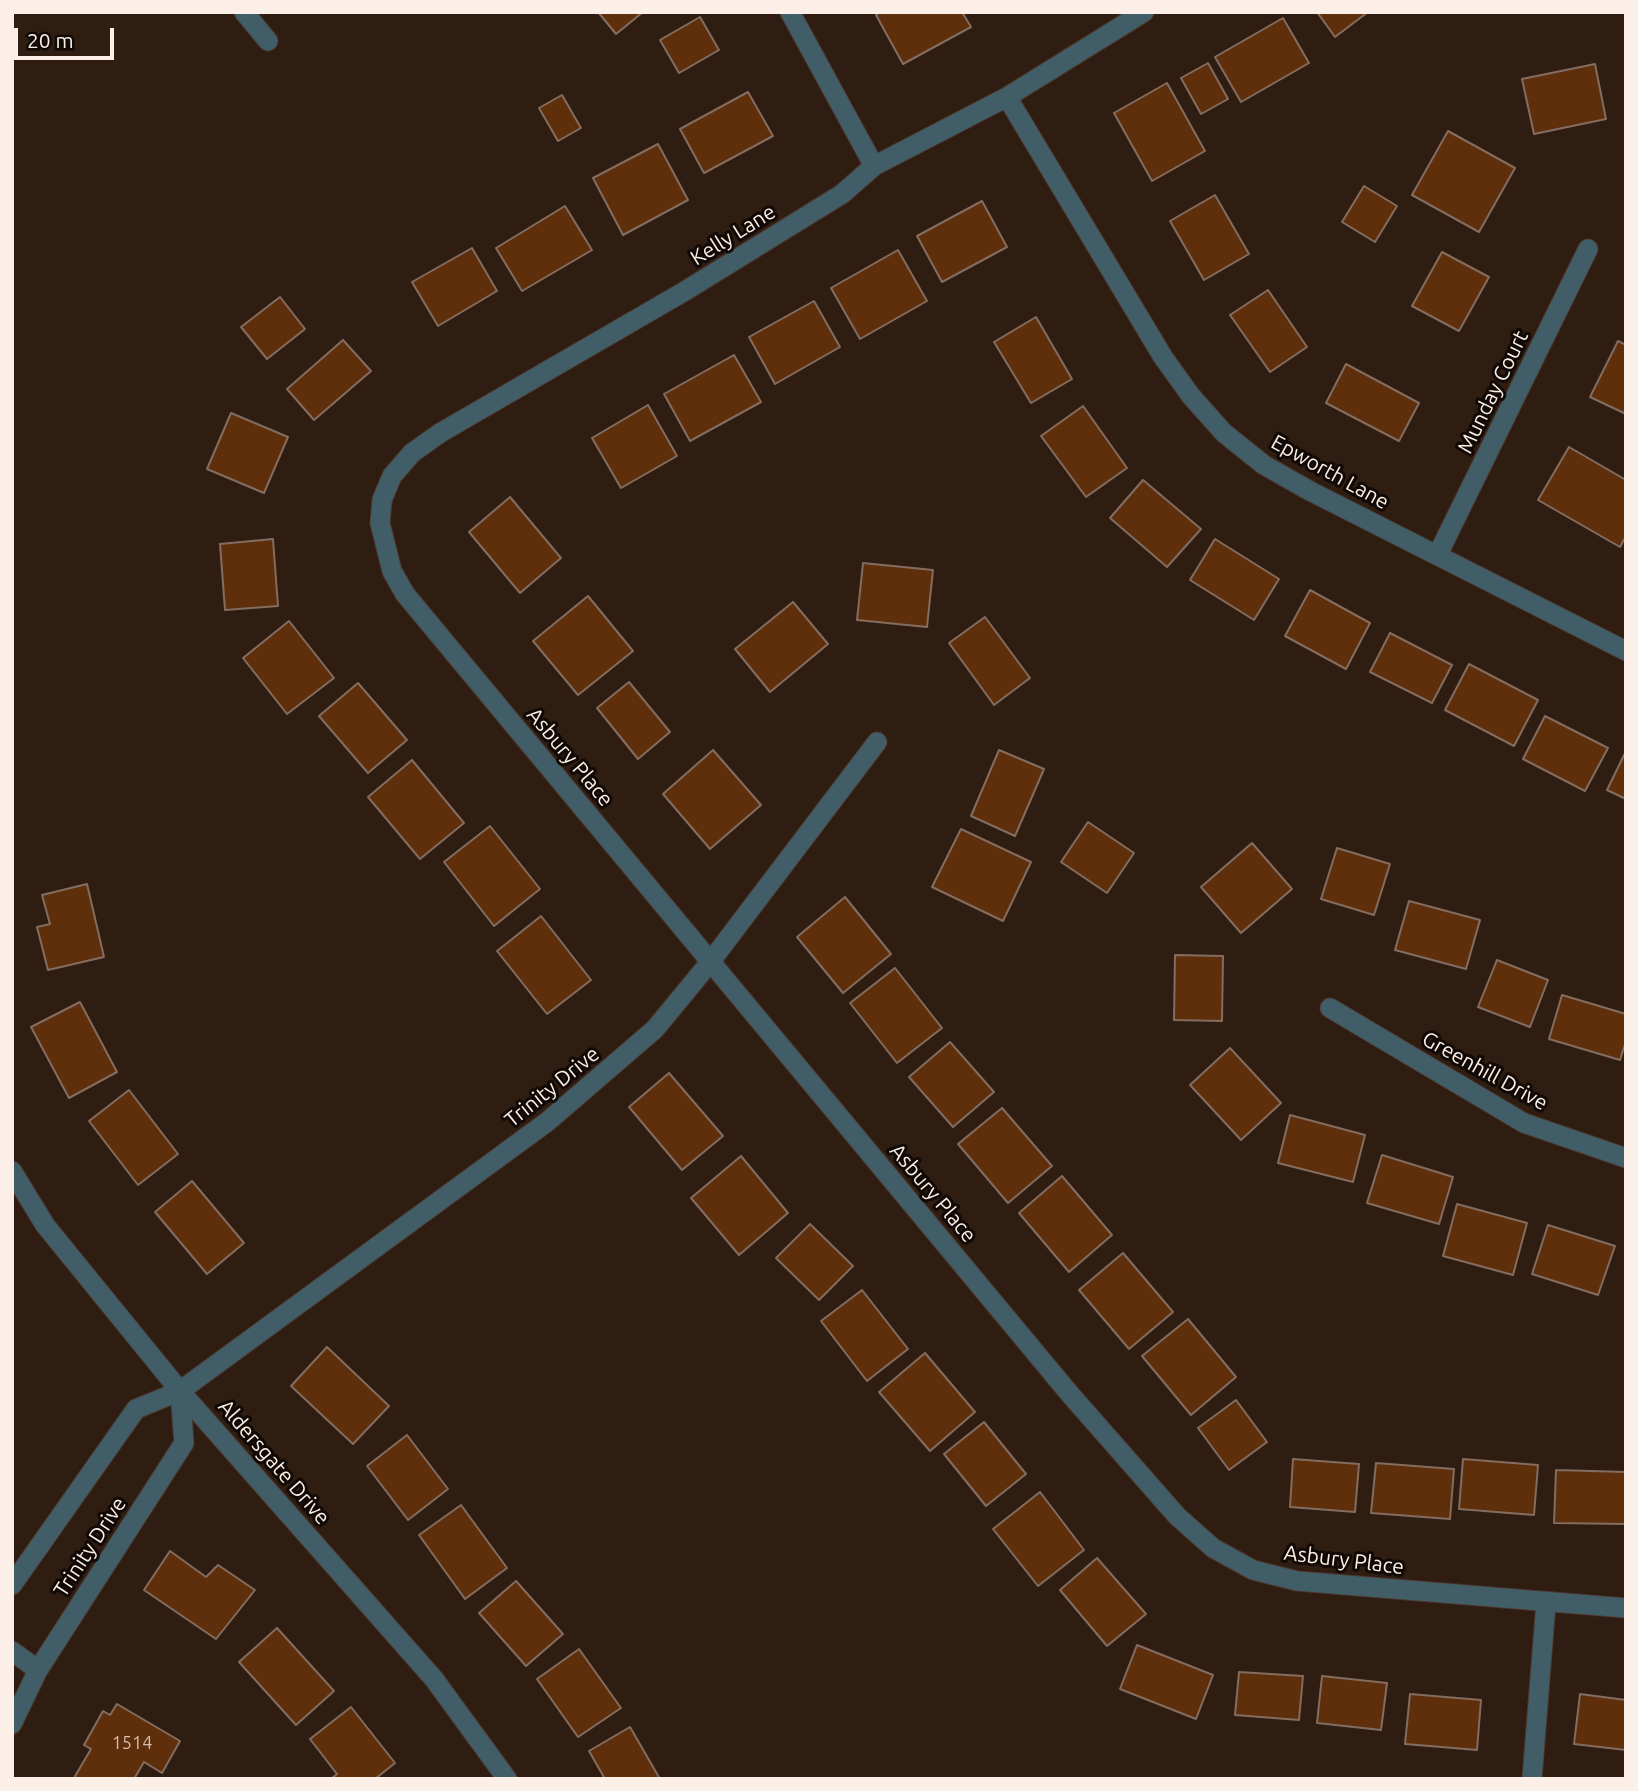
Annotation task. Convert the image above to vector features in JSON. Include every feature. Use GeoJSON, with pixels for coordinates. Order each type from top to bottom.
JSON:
{"type":"FeatureCollection","features":[{"type":"Feature","properties":{"kind":"street"},"geometry":{"type":"LineString","coordinates":[[244,12],[268,41]]}},
{"type":"Feature","properties":{"kind":"street"},"geometry":{"type":"LineString","coordinates":[[790,12],[874,166]]}},
{"type":"Feature","properties":{"kind":"street","name":"Kelly Lane"},"geometry":{"type":"LineString","coordinates":[[380,523],[382,500],[392,476],[412,453],[430,440],[685,291],[842,194],[874,166],[1007,97],[1143,12]]}},
{"type":"Feature","properties":{"kind":"street","name":"Epworth Lane"},"geometry":{"type":"LineString","coordinates":[[1007,97],[1163,356],[1191,396],[1224,433],[1264,465],[1310,491],[1626,651]]}},
{"type":"Feature","properties":{"kind":"street","name":"Munday Court"},"geometry":{"type":"LineString","coordinates":[[1438,554],[1588,250]]}},
{"type":"Feature","properties":{"kind":"street","name":"Asbury Place"},"geometry":{"type":"LineString","coordinates":[[380,523],[392,571],[405,594],[1069,1393],[1177,1516],[1213,1548],[1253,1570],[1297,1581],[1626,1608]]}},
{"type":"Feature","properties":{"kind":"street","name":"Trinity Drive"},"geometry":{"type":"LineString","coordinates":[[12,1585],[136,1409],[180,1391],[547,1122],[655,1029],[711,961],[877,742]]}},
{"type":"Feature","properties":{"kind":"street","name":"Greenhill Drive"},"geometry":{"type":"LineString","coordinates":[[1330,1008],[1524,1123],[1626,1158]]}},
{"type":"Feature","properties":{"kind":"street","name":"Aldersgate Drive"},"geometry":{"type":"LineString","coordinates":[[12,1171],[45,1225],[180,1391],[434,1679],[507,1779]]}},
{"type":"Feature","properties":{"kind":"street","name":"Trinity Drive"},"geometry":{"type":"LineString","coordinates":[[12,1724],[38,1670],[184,1443],[180,1391]]}},
{"type":"Feature","properties":{"kind":"street"},"geometry":{"type":"LineString","coordinates":[[1532,1779],[1546,1603]]}},
{"type":"Feature","properties":{"kind":"street"},"geometry":{"type":"LineString","coordinates":[[12,1651],[38,1670]]}},
{"type":"Feature","properties":{"kind":"building"},"geometry":{"type":"Polygon","coordinates":[[[598,12],[643,12],[616,34],[598,12]]]}},
{"type":"Feature","properties":{"kind":"building"},"geometry":{"type":"Polygon","coordinates":[[[881,12],[962,12],[971,27],[903,64],[876,15],[881,12]]]}},
{"type":"Feature","properties":{"kind":"building"},"geometry":{"type":"Polygon","coordinates":[[[1317,12],[1368,12],[1335,37],[1317,12]]]}},
{"type":"Feature","properties":{"kind":"building"},"geometry":{"type":"Polygon","coordinates":[[[700,17],[719,50],[679,73],[660,40],[700,17]]]}},
{"type":"Feature","properties":{"kind":"building"},"geometry":{"type":"Polygon","coordinates":[[[1283,18],[1309,63],[1241,102],[1215,57],[1283,18]]]}},
{"type":"Feature","properties":{"kind":"building"},"geometry":{"type":"Polygon","coordinates":[[[1208,63],[1228,99],[1201,114],[1181,78],[1208,63]]]}},
{"type":"Feature","properties":{"kind":"building"},"geometry":{"type":"Polygon","coordinates":[[[1595,64],[1606,119],[1534,134],[1522,79],[1595,64]]]}},
{"type":"Feature","properties":{"kind":"building"},"geometry":{"type":"Polygon","coordinates":[[[1167,83],[1205,151],[1152,181],[1114,113],[1167,83]]]}},
{"type":"Feature","properties":{"kind":"building"},"geometry":{"type":"Polygon","coordinates":[[[748,92],[773,136],[704,173],[680,129],[748,92]]]}},
{"type":"Feature","properties":{"kind":"building"},"geometry":{"type":"Polygon","coordinates":[[[562,95],[581,128],[558,141],[539,108],[562,95]]]}},
{"type":"Feature","properties":{"kind":"building"},"geometry":{"type":"Polygon","coordinates":[[[1448,131],[1515,168],[1479,232],[1412,195],[1448,131]]]}},
{"type":"Feature","properties":{"kind":"building"},"geometry":{"type":"Polygon","coordinates":[[[658,144],[688,200],[623,235],[593,178],[658,144]]]}},
{"type":"Feature","properties":{"kind":"building"},"geometry":{"type":"Polygon","coordinates":[[[1364,186],[1397,206],[1375,242],[1342,222],[1364,186]]]}},
{"type":"Feature","properties":{"kind":"building"},"geometry":{"type":"Polygon","coordinates":[[[1215,195],[1249,254],[1204,280],[1170,221],[1215,195]]]}},
{"type":"Feature","properties":{"kind":"building"},"geometry":{"type":"Polygon","coordinates":[[[982,201],[1007,247],[942,282],[917,236],[982,201]]]}},
{"type":"Feature","properties":{"kind":"building"},"geometry":{"type":"Polygon","coordinates":[[[565,206],[592,250],[522,291],[496,248],[565,206]]]}},
{"type":"Feature","properties":{"kind":"building"},"geometry":{"type":"Polygon","coordinates":[[[472,248],[497,291],[438,326],[412,282],[472,248]]]}},
{"type":"Feature","properties":{"kind":"building"},"geometry":{"type":"Polygon","coordinates":[[[898,250],[927,301],[860,339],[831,288],[898,250]]]}},
{"type":"Feature","properties":{"kind":"building"},"geometry":{"type":"Polygon","coordinates":[[[1442,252],[1489,277],[1459,331],[1412,306],[1442,252]]]}},
{"type":"Feature","properties":{"kind":"building"},"geometry":{"type":"Polygon","coordinates":[[[1268,290],[1307,347],[1270,372],[1230,315],[1268,290]]]}},
{"type":"Feature","properties":{"kind":"building"},"geometry":{"type":"Polygon","coordinates":[[[280,297],[305,329],[267,359],[241,327],[280,297]]]}},
{"type":"Feature","properties":{"kind":"building"},"geometry":{"type":"Polygon","coordinates":[[[814,301],[840,347],[775,384],[749,337],[814,301]]]}},
{"type":"Feature","properties":{"kind":"building"},"geometry":{"type":"Polygon","coordinates":[[[1036,317],[1072,379],[1031,403],[994,342],[1036,317]]]}},
{"type":"Feature","properties":{"kind":"building"},"geometry":{"type":"Polygon","coordinates":[[[343,340],[371,371],[314,420],[287,389],[343,340]]]}},
{"type":"Feature","properties":{"kind":"building"},"geometry":{"type":"Polygon","coordinates":[[[1618,341],[1626,345],[1626,414],[1590,397],[1618,341]]]}},
{"type":"Feature","properties":{"kind":"building"},"geometry":{"type":"Polygon","coordinates":[[[734,355],[761,402],[690,441],[664,394],[734,355]]]}},
{"type":"Feature","properties":{"kind":"building"},"geometry":{"type":"Polygon","coordinates":[[[1346,364],[1419,403],[1399,441],[1326,403],[1346,364]]]}},
{"type":"Feature","properties":{"kind":"building"},"geometry":{"type":"Polygon","coordinates":[[[648,405],[677,456],[621,488],[592,438],[648,405]]]}},
{"type":"Feature","properties":{"kind":"building"},"geometry":{"type":"Polygon","coordinates":[[[1083,406],[1127,468],[1086,497],[1041,436],[1083,406]]]}},
{"type":"Feature","properties":{"kind":"building"},"geometry":{"type":"Polygon","coordinates":[[[231,413],[288,437],[264,493],[207,469],[231,413]]]}},
{"type":"Feature","properties":{"kind":"building"},"geometry":{"type":"Polygon","coordinates":[[[1569,447],[1626,480],[1626,536],[1620,547],[1538,500],[1569,447]]]}},
{"type":"Feature","properties":{"kind":"building"},"geometry":{"type":"Polygon","coordinates":[[[1143,480],[1201,529],[1167,567],[1110,518],[1143,480]]]}},
{"type":"Feature","properties":{"kind":"building"},"geometry":{"type":"Polygon","coordinates":[[[510,497],[561,558],[520,593],[469,532],[510,497]]]}},
{"type":"Feature","properties":{"kind":"building"},"geometry":{"type":"Polygon","coordinates":[[[273,539],[278,606],[225,610],[220,544],[273,539]]]}},
{"type":"Feature","properties":{"kind":"building"},"geometry":{"type":"Polygon","coordinates":[[[1215,539],[1279,579],[1254,620],[1190,580],[1215,539]]]}},
{"type":"Feature","properties":{"kind":"building"},"geometry":{"type":"Polygon","coordinates":[[[863,563],[933,570],[927,627],[857,620],[863,563]]]}},
{"type":"Feature","properties":{"kind":"building"},"geometry":{"type":"Polygon","coordinates":[[[1310,590],[1370,623],[1346,669],[1285,636],[1310,590]]]}},
{"type":"Feature","properties":{"kind":"building"},"geometry":{"type":"Polygon","coordinates":[[[588,596],[633,651],[578,695],[533,641],[588,596]]]}},
{"type":"Feature","properties":{"kind":"building"},"geometry":{"type":"Polygon","coordinates":[[[793,602],[828,644],[770,692],[735,649],[793,602]]]}},
{"type":"Feature","properties":{"kind":"building"},"geometry":{"type":"Polygon","coordinates":[[[985,617],[1030,678],[994,705],[949,643],[985,617]]]}},
{"type":"Feature","properties":{"kind":"building"},"geometry":{"type":"Polygon","coordinates":[[[289,621],[334,678],[287,714],[243,658],[289,621]]]}},
{"type":"Feature","properties":{"kind":"building"},"geometry":{"type":"Polygon","coordinates":[[[1390,633],[1452,665],[1432,703],[1370,672],[1390,633]]]}},
{"type":"Feature","properties":{"kind":"building"},"geometry":{"type":"Polygon","coordinates":[[[1469,664],[1538,700],[1514,746],[1445,710],[1469,664]]]}},
{"type":"Feature","properties":{"kind":"building"},"geometry":{"type":"Polygon","coordinates":[[[629,682],[670,732],[638,759],[597,708],[629,682]]]}},
{"type":"Feature","properties":{"kind":"building"},"geometry":{"type":"Polygon","coordinates":[[[358,683],[407,740],[368,773],[319,716],[358,683]]]}},
{"type":"Feature","properties":{"kind":"building"},"geometry":{"type":"Polygon","coordinates":[[[1545,716],[1608,748],[1585,791],[1523,759],[1545,716]]]}},
{"type":"Feature","properties":{"kind":"building"},"geometry":{"type":"Polygon","coordinates":[[[713,750],[761,805],[710,849],[663,794],[713,750]]]}},
{"type":"Feature","properties":{"kind":"building"},"geometry":{"type":"Polygon","coordinates":[[[999,750],[1044,769],[1015,836],[971,816],[999,750]]]}},
{"type":"Feature","properties":{"kind":"building"},"geometry":{"type":"Polygon","coordinates":[[[1626,751],[1626,799],[1607,790],[1626,751]]]}},
{"type":"Feature","properties":{"kind":"building"},"geometry":{"type":"Polygon","coordinates":[[[412,760],[464,823],[420,859],[368,797],[412,760]]]}},
{"type":"Feature","properties":{"kind":"building"},"geometry":{"type":"Polygon","coordinates":[[[1088,822],[1134,853],[1107,893],[1061,862],[1088,822]]]}},
{"type":"Feature","properties":{"kind":"building"},"geometry":{"type":"Polygon","coordinates":[[[490,826],[540,889],[494,926],[444,862],[490,826]]]}},
{"type":"Feature","properties":{"kind":"building"},"geometry":{"type":"Polygon","coordinates":[[[961,829],[1031,862],[1003,921],[932,887],[961,829]]]}},
{"type":"Feature","properties":{"kind":"building"},"geometry":{"type":"Polygon","coordinates":[[[1252,843],[1292,889],[1241,933],[1201,887],[1252,843]]]}},
{"type":"Feature","properties":{"kind":"building"},"geometry":{"type":"Polygon","coordinates":[[[1337,848],[1390,864],[1374,915],[1321,899],[1337,848]]]}},
{"type":"Feature","properties":{"kind":"building"},"geometry":{"type":"Polygon","coordinates":[[[87,884],[104,957],[48,970],[37,927],[50,924],[42,895],[87,884]]]}},
{"type":"Feature","properties":{"kind":"building"},"geometry":{"type":"Polygon","coordinates":[[[845,897],[891,954],[843,993],[797,937],[845,897]]]}},
{"type":"Feature","properties":{"kind":"building"},"geometry":{"type":"Polygon","coordinates":[[[1409,901],[1480,920],[1466,969],[1395,950],[1409,901]]]}},
{"type":"Feature","properties":{"kind":"building"},"geometry":{"type":"Polygon","coordinates":[[[541,916],[591,980],[547,1014],[497,951],[541,916]]]}},
{"type":"Feature","properties":{"kind":"building"},"geometry":{"type":"Polygon","coordinates":[[[1175,955],[1223,956],[1222,1021],[1174,1020],[1175,955]]]}},
{"type":"Feature","properties":{"kind":"building"},"geometry":{"type":"Polygon","coordinates":[[[1497,960],[1548,980],[1530,1027],[1478,1007],[1497,960]]]}},
{"type":"Feature","properties":{"kind":"building"},"geometry":{"type":"Polygon","coordinates":[[[895,968],[942,1028],[897,1063],[850,1003],[895,968]]]}},
{"type":"Feature","properties":{"kind":"building"},"geometry":{"type":"Polygon","coordinates":[[[1562,995],[1626,1014],[1626,1041],[1620,1060],[1549,1039],[1562,995]]]}},
{"type":"Feature","properties":{"kind":"building"},"geometry":{"type":"Polygon","coordinates":[[[80,1002],[117,1072],[69,1098],[31,1027],[80,1002]]]}},
{"type":"Feature","properties":{"kind":"building"},"geometry":{"type":"Polygon","coordinates":[[[950,1042],[994,1092],[953,1127],[909,1077],[950,1042]]]}},
{"type":"Feature","properties":{"kind":"building"},"geometry":{"type":"Polygon","coordinates":[[[1230,1048],[1281,1103],[1241,1140],[1190,1085],[1230,1048]]]}},
{"type":"Feature","properties":{"kind":"building"},"geometry":{"type":"Polygon","coordinates":[[[669,1073],[723,1136],[682,1170],[629,1107],[669,1073]]]}},
{"type":"Feature","properties":{"kind":"building"},"geometry":{"type":"Polygon","coordinates":[[[129,1090],[178,1154],[138,1185],[89,1121],[129,1090]]]}},
{"type":"Feature","properties":{"kind":"building"},"geometry":{"type":"Polygon","coordinates":[[[1002,1108],[1052,1166],[1008,1203],[958,1144],[1002,1108]]]}},
{"type":"Feature","properties":{"kind":"building"},"geometry":{"type":"Polygon","coordinates":[[[1290,1115],[1365,1135],[1353,1182],[1278,1163],[1290,1115]]]}},
{"type":"Feature","properties":{"kind":"building"},"geometry":{"type":"Polygon","coordinates":[[[1382,1155],[1453,1177],[1439,1224],[1367,1203],[1382,1155]]]}},
{"type":"Feature","properties":{"kind":"building"},"geometry":{"type":"Polygon","coordinates":[[[741,1156],[788,1213],[739,1255],[691,1198],[741,1156]]]}},
{"type":"Feature","properties":{"kind":"building"},"geometry":{"type":"Polygon","coordinates":[[[1062,1176],[1112,1235],[1069,1272],[1019,1213],[1062,1176]]]}},
{"type":"Feature","properties":{"kind":"building"},"geometry":{"type":"Polygon","coordinates":[[[192,1181],[244,1243],[207,1274],[155,1212],[192,1181]]]}},
{"type":"Feature","properties":{"kind":"building"},"geometry":{"type":"Polygon","coordinates":[[[1457,1204],[1527,1223],[1513,1275],[1443,1256],[1457,1204]]]}},
{"type":"Feature","properties":{"kind":"building"},"geometry":{"type":"Polygon","coordinates":[[[810,1224],[853,1266],[819,1300],[776,1258],[810,1224]]]}},
{"type":"Feature","properties":{"kind":"building"},"geometry":{"type":"Polygon","coordinates":[[[1548,1225],[1615,1246],[1598,1295],[1532,1274],[1548,1225]]]}},
{"type":"Feature","properties":{"kind":"building"},"geometry":{"type":"Polygon","coordinates":[[[1123,1253],[1173,1312],[1129,1349],[1079,1290],[1123,1253]]]}},
{"type":"Feature","properties":{"kind":"building"},"geometry":{"type":"Polygon","coordinates":[[[862,1290],[908,1349],[867,1381],[821,1321],[862,1290]]]}},
{"type":"Feature","properties":{"kind":"building"},"geometry":{"type":"Polygon","coordinates":[[[1188,1319],[1236,1377],[1191,1415],[1142,1356],[1188,1319]]]}},
{"type":"Feature","properties":{"kind":"building"},"geometry":{"type":"Polygon","coordinates":[[[327,1347],[389,1406],[353,1444],[291,1386],[327,1347]]]}},
{"type":"Feature","properties":{"kind":"building"},"geometry":{"type":"Polygon","coordinates":[[[925,1353],[975,1412],[930,1451],[879,1392],[925,1353]]]}},
{"type":"Feature","properties":{"kind":"building"},"geometry":{"type":"Polygon","coordinates":[[[1236,1400],[1267,1442],[1229,1470],[1198,1428],[1236,1400]]]}},
{"type":"Feature","properties":{"kind":"building"},"geometry":{"type":"Polygon","coordinates":[[[984,1422],[1026,1474],[986,1506],[944,1454],[984,1422]]]}},
{"type":"Feature","properties":{"kind":"building"},"geometry":{"type":"Polygon","coordinates":[[[407,1435],[448,1489],[408,1520],[367,1466],[407,1435]]]}},
{"type":"Feature","properties":{"kind":"building"},"geometry":{"type":"Polygon","coordinates":[[[1293,1459],[1359,1464],[1355,1512],[1290,1507],[1293,1459]]]}},
{"type":"Feature","properties":{"kind":"building"},"geometry":{"type":"Polygon","coordinates":[[[1463,1459],[1538,1465],[1534,1515],[1459,1509],[1463,1459]]]}},
{"type":"Feature","properties":{"kind":"building"},"geometry":{"type":"Polygon","coordinates":[[[1376,1463],[1454,1469],[1450,1519],[1371,1513],[1376,1463]]]}},
{"type":"Feature","properties":{"kind":"building"},"geometry":{"type":"Polygon","coordinates":[[[1556,1470],[1626,1472],[1626,1524],[1554,1523],[1556,1470]]]}},
{"type":"Feature","properties":{"kind":"building"},"geometry":{"type":"Polygon","coordinates":[[[1040,1492],[1084,1550],[1038,1586],[993,1529],[1040,1492]]]}},
{"type":"Feature","properties":{"kind":"building"},"geometry":{"type":"Polygon","coordinates":[[[461,1505],[507,1568],[465,1599],[419,1535],[461,1505]]]}},
{"type":"Feature","properties":{"kind":"building"},"geometry":{"type":"Polygon","coordinates":[[[170,1551],[206,1577],[218,1565],[255,1590],[216,1639],[144,1590],[170,1551]]]}},
{"type":"Feature","properties":{"kind":"building"},"geometry":{"type":"Polygon","coordinates":[[[1097,1558],[1146,1614],[1107,1646],[1060,1590],[1097,1558]]]}},
{"type":"Feature","properties":{"kind":"building"},"geometry":{"type":"Polygon","coordinates":[[[516,1581],[563,1634],[526,1666],[479,1613],[516,1581]]]}},
{"type":"Feature","properties":{"kind":"building"},"geometry":{"type":"Polygon","coordinates":[[[277,1628],[334,1691],[296,1725],[239,1662],[277,1628]]]}},
{"type":"Feature","properties":{"kind":"building"},"geometry":{"type":"Polygon","coordinates":[[[1137,1645],[1213,1675],[1196,1719],[1120,1689],[1137,1645]]]}},
{"type":"Feature","properties":{"kind":"building"},"geometry":{"type":"Polygon","coordinates":[[[579,1649],[621,1708],[578,1737],[537,1679],[579,1649]]]}},
{"type":"Feature","properties":{"kind":"building"},"geometry":{"type":"Polygon","coordinates":[[[1239,1672],[1303,1676],[1299,1720],[1235,1715],[1239,1672]]]}},
{"type":"Feature","properties":{"kind":"building"},"geometry":{"type":"Polygon","coordinates":[[[1322,1676],[1387,1683],[1381,1730],[1317,1723],[1322,1676]]]}},
{"type":"Feature","properties":{"kind":"building"},"geometry":{"type":"Polygon","coordinates":[[[1410,1694],[1481,1700],[1477,1750],[1405,1744],[1410,1694]]]}},
{"type":"Feature","properties":{"kind":"building"},"geometry":{"type":"Polygon","coordinates":[[[1580,1694],[1626,1700],[1626,1750],[1574,1744],[1580,1694]]]}},
{"type":"Feature","properties":{"kind":"building"},"geometry":{"type":"Polygon","coordinates":[[[117,1704],[180,1741],[162,1773],[144,1762],[134,1779],[74,1778],[91,1749],[84,1745],[103,1711],[110,1715],[117,1704]]]}},
{"type":"Feature","properties":{"kind":"building"},"geometry":{"type":"Polygon","coordinates":[[[351,1707],[395,1763],[375,1779],[331,1779],[337,1774],[310,1739],[351,1707]]]}},
{"type":"Feature","properties":{"kind":"building"},"geometry":{"type":"Polygon","coordinates":[[[630,1727],[660,1779],[605,1779],[589,1751],[630,1727]]]}}]}
